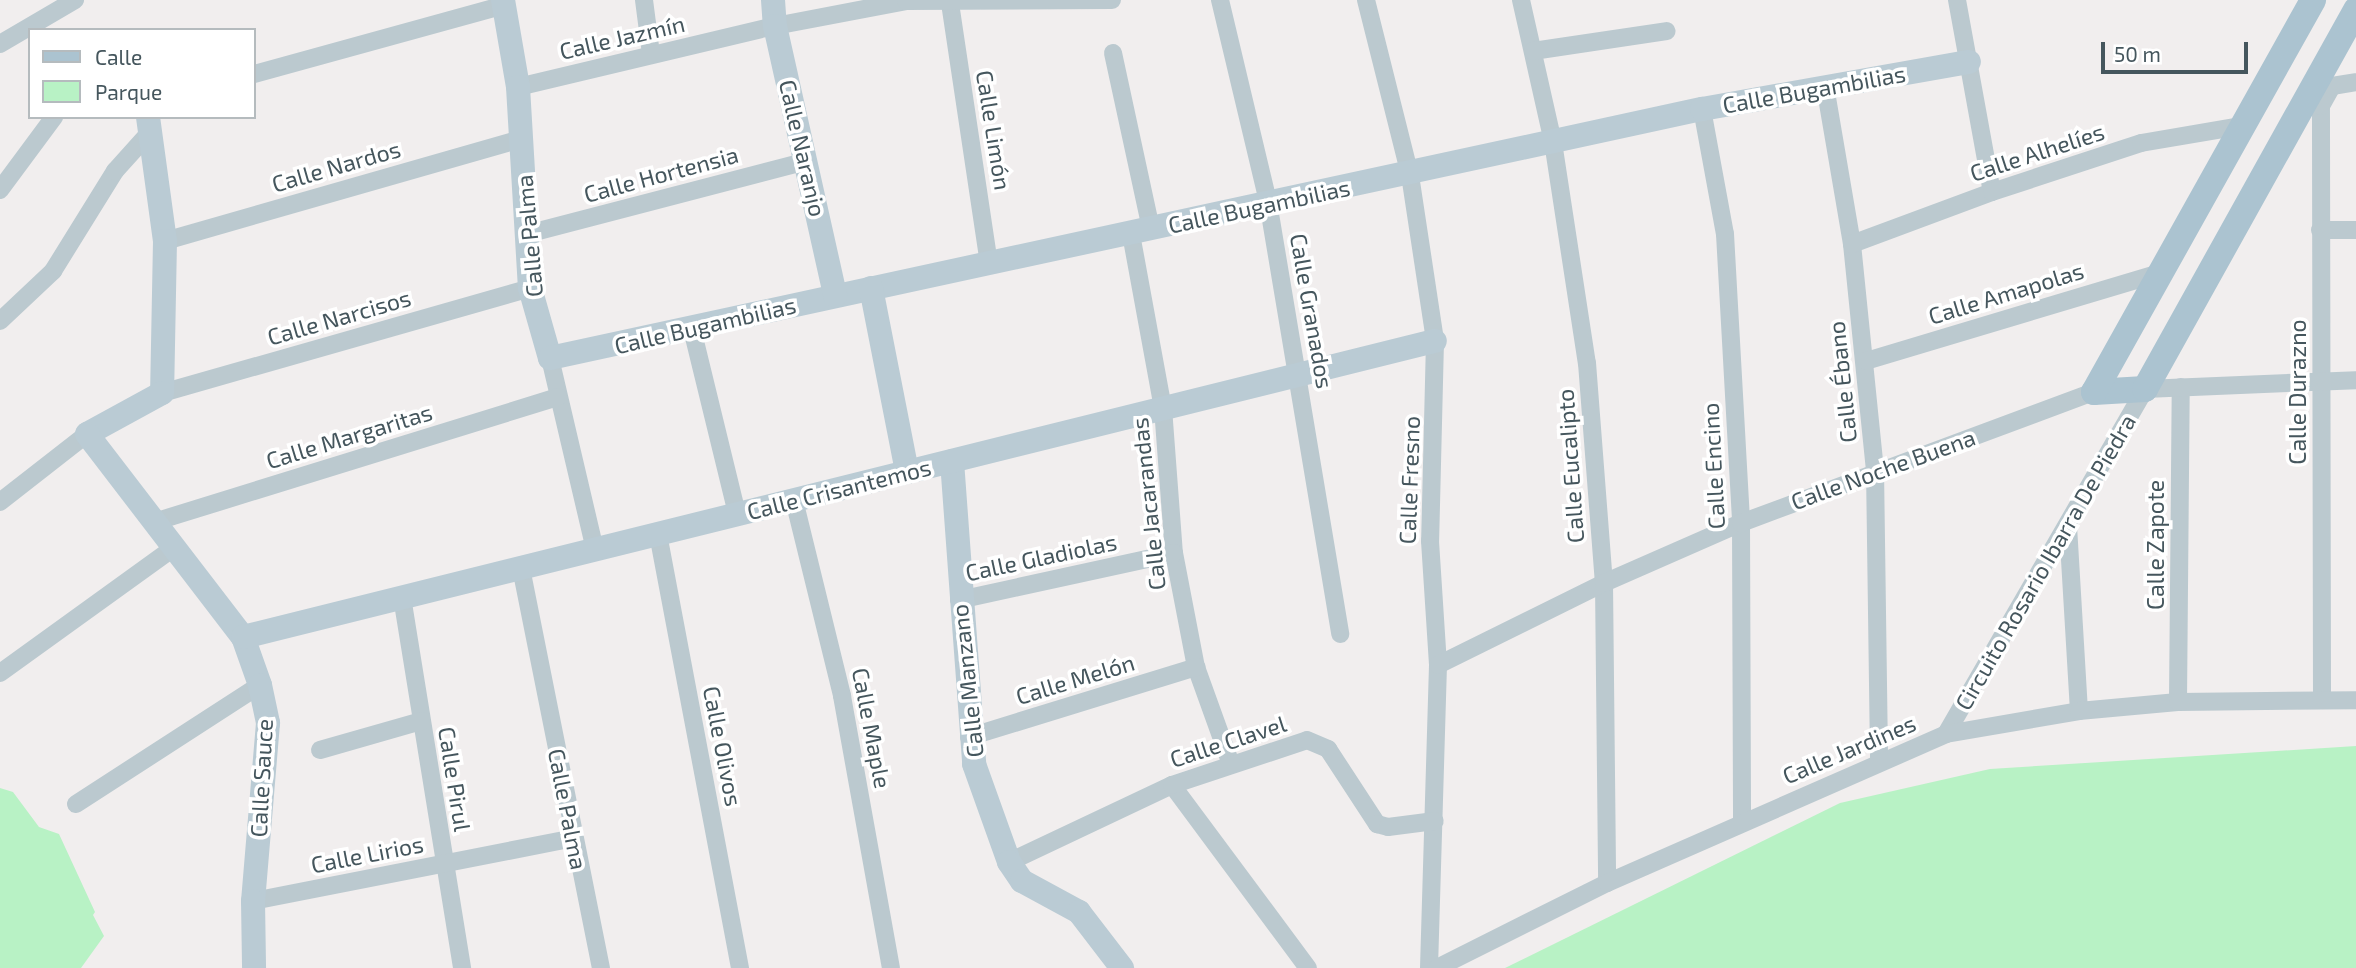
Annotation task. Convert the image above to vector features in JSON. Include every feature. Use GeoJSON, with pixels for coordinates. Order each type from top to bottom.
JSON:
{"type":"FeatureCollection","features":[{"type":"Feature","properties":{"kind":"main road","name":"Circuito Rosario Ibarra De Piedra"},"geometry":{"type":"LineString","coordinates":[[2094,392],[2313,0]]}},
{"type":"Feature","properties":{"kind":"main road"},"geometry":{"type":"LineString","coordinates":[[2145,389],[2356,10]]}},
{"type":"Feature","properties":{"kind":"main road","name":"Calle Noche Buena"},"geometry":{"type":"LineString","coordinates":[[2094,392],[2145,389]]}},
{"type":"Feature","properties":{"kind":"street"},"geometry":{"type":"LineString","coordinates":[[0,44],[75,0]]}},
{"type":"Feature","properties":{"kind":"street"},"geometry":{"type":"LineString","coordinates":[[644,0],[651,54]]}},
{"type":"Feature","properties":{"kind":"street","name":"Calle Naranjo"},"geometry":{"type":"LineString","coordinates":[[773,0],[775,26],[835,295]]}},
{"type":"Feature","properties":{"kind":"street","name":"Calle Jazmín"},"geometry":{"type":"LineString","coordinates":[[518,87],[775,26],[907,1],[950,3],[1112,0]]}},
{"type":"Feature","properties":{"kind":"street","name":"Calle Granados"},"geometry":{"type":"LineString","coordinates":[[1220,0],[1268,202],[1299,374],[1340,634]]}},
{"type":"Feature","properties":{"kind":"street","name":"Calle Fresno"},"geometry":{"type":"LineString","coordinates":[[1366,0],[1410,175],[1435,341],[1430,541],[1437,665],[1435,821],[1429,968]]}},
{"type":"Feature","properties":{"kind":"street","name":"Calle Eucalipto"},"geometry":{"type":"LineString","coordinates":[[1521,0],[1553,142],[1587,363],[1604,583],[1607,883]]}},
{"type":"Feature","properties":{"kind":"street"},"geometry":{"type":"LineString","coordinates":[[1957,0],[1992,192]]}},
{"type":"Feature","properties":{"kind":"street"},"geometry":{"type":"LineString","coordinates":[[256,73],[504,2]]}},
{"type":"Feature","properties":{"kind":"street","name":"Calle Palma"},"geometry":{"type":"LineString","coordinates":[[504,2],[518,87],[530,288],[550,358],[595,550]]}},
{"type":"Feature","properties":{"kind":"street","name":"Calle Limón"},"geometry":{"type":"LineString","coordinates":[[950,3],[989,264]]}},
{"type":"Feature","properties":{"kind":"street"},"geometry":{"type":"LineString","coordinates":[[1533,51],[1667,31]]}},
{"type":"Feature","properties":{"kind":"street","name":"Calle Jacarandas"},"geometry":{"type":"LineString","coordinates":[[1112,53],[1141,232],[1163,408],[1174,553],[1196,667],[1231,764]]}},
{"type":"Feature","properties":{"kind":"street","name":"Calle Bugambilias"},"geometry":{"type":"LineString","coordinates":[[550,358],[692,329],[835,295],[1141,232],[1268,202],[1410,175],[1702,109],[1969,62]]}},
{"type":"Feature","properties":{"kind":"street","name":"Calle Durazno"},"geometry":{"type":"LineString","coordinates":[[2322,700],[2321,106],[2332,86],[2356,82]]}},
{"type":"Feature","properties":{"kind":"street","name":"Calle Ébano"},"geometry":{"type":"LineString","coordinates":[[1825,86],[1852,244],[1875,470],[1879,760]]}},
{"type":"Feature","properties":{"kind":"street","name":"Calle Encino"},"geometry":{"type":"LineString","coordinates":[[1702,109],[1725,234],[1741,523],[1742,822]]}},
{"type":"Feature","properties":{"kind":"street"},"geometry":{"type":"LineString","coordinates":[[0,190],[53,119]]}},
{"type":"Feature","properties":{"kind":"street"},"geometry":{"type":"LineString","coordinates":[[0,502],[88,434],[162,393],[165,241],[150,124]]}},
{"type":"Feature","properties":{"kind":"street"},"geometry":{"type":"LineString","coordinates":[[0,321],[53,271],[115,171],[150,124]]}},
{"type":"Feature","properties":{"kind":"street","name":"Calle Alhelíes"},"geometry":{"type":"LineString","coordinates":[[1852,244],[1992,192],[2141,144],[2242,126]]}},
{"type":"Feature","properties":{"kind":"street","name":"Calle Nardos"},"geometry":{"type":"LineString","coordinates":[[165,241],[521,139]]}},
{"type":"Feature","properties":{"kind":"street","name":"Calle Hortensia"},"geometry":{"type":"LineString","coordinates":[[527,234],[807,161]]}},
{"type":"Feature","properties":{"kind":"street"},"geometry":{"type":"LineString","coordinates":[[2320,230],[2356,230]]}},
{"type":"Feature","properties":{"kind":"street","name":"Calle Amapolas"},"geometry":{"type":"LineString","coordinates":[[1866,361],[2160,274]]}},
{"type":"Feature","properties":{"kind":"street","name":"Calle Narcisos"},"geometry":{"type":"LineString","coordinates":[[162,393],[530,288]]}},
{"type":"Feature","properties":{"kind":"street"},"geometry":{"type":"LineString","coordinates":[[871,288],[907,472]]}},
{"type":"Feature","properties":{"kind":"street"},"geometry":{"type":"LineString","coordinates":[[692,329],[737,514]]}},
{"type":"Feature","properties":{"kind":"street","name":"Calle Crisantemos"},"geometry":{"type":"LineString","coordinates":[[243,637],[1435,341]]}},
{"type":"Feature","properties":{"kind":"street","name":"Calle Noche Buena"},"geometry":{"type":"LineString","coordinates":[[2145,389],[2356,380]]}},
{"type":"Feature","properties":{"kind":"street","name":"Calle Zapote"},"geometry":{"type":"LineString","coordinates":[[2178,702],[2181,387]]}},
{"type":"Feature","properties":{"kind":"street","name":"Circuito Rosario Ibarra De Piedra"},"geometry":{"type":"LineString","coordinates":[[1946,734],[2145,389]]}},
{"type":"Feature","properties":{"kind":"street","name":"Calle Noche Buena"},"geometry":{"type":"LineString","coordinates":[[1437,665],[1604,583],[1741,523],[1875,470],[2094,392]]}},
{"type":"Feature","properties":{"kind":"street","name":"Calle Margaritas"},"geometry":{"type":"LineString","coordinates":[[154,522],[558,397]]}},
{"type":"Feature","properties":{"kind":"street","name":"Calle Sauce"},"geometry":{"type":"LineString","coordinates":[[88,434],[243,637],[260,685],[268,723],[253,901],[254,968]]}},
{"type":"Feature","properties":{"kind":"street","name":"Calle Manzano"},"geometry":{"type":"LineString","coordinates":[[952,461],[959,600],[969,737],[974,764],[1009,862],[1021,881],[1079,912],[1122,968]]}},
{"type":"Feature","properties":{"kind":"street","name":"Calle Maple"},"geometry":{"type":"LineString","coordinates":[[794,500],[842,696],[891,968]]}},
{"type":"Feature","properties":{"kind":"street"},"geometry":{"type":"LineString","coordinates":[[2068,526],[2079,711]]}},
{"type":"Feature","properties":{"kind":"street","name":"Calle Olivos"},"geometry":{"type":"LineString","coordinates":[[658,534],[740,968]]}},
{"type":"Feature","properties":{"kind":"street"},"geometry":{"type":"LineString","coordinates":[[0,673],[173,548]]}},
{"type":"Feature","properties":{"kind":"street","name":"Calle Gladiolas"},"geometry":{"type":"LineString","coordinates":[[959,600],[1174,553]]}},
{"type":"Feature","properties":{"kind":"street","name":"Calle Palma"},"geometry":{"type":"LineString","coordinates":[[521,568],[601,968]]}},
{"type":"Feature","properties":{"kind":"street","name":"Calle Pirul"},"geometry":{"type":"LineString","coordinates":[[402,597],[462,968]]}},
{"type":"Feature","properties":{"kind":"street","name":"Calle Melón"},"geometry":{"type":"LineString","coordinates":[[969,737],[1196,667]]}},
{"type":"Feature","properties":{"kind":"street"},"geometry":{"type":"LineString","coordinates":[[76,804],[260,685]]}},
{"type":"Feature","properties":{"kind":"street","name":"Calle Jardines"},"geometry":{"type":"LineString","coordinates":[[1437,968],[1607,883],[1879,760],[1946,734],[2079,711],[2178,702],[2356,700]]}},
{"type":"Feature","properties":{"kind":"street"},"geometry":{"type":"LineString","coordinates":[[320,750],[421,721]]}},
{"type":"Feature","properties":{"kind":"street","name":"Calle Clavel"},"geometry":{"type":"LineString","coordinates":[[1009,862],[1172,785],[1307,740],[1319,742],[1377,824],[1388,827],[1435,821]]}},
{"type":"Feature","properties":{"kind":"street"},"geometry":{"type":"LineString","coordinates":[[1172,785],[1308,968]]}},
{"type":"Feature","properties":{"kind":"street","name":"Calle Lirios"},"geometry":{"type":"LineString","coordinates":[[253,901],[573,838]]}},
{"type":"Feature","properties":{"kind":"green space"},"geometry":{"type":"Polygon","coordinates":[[[2356,746],[2356,968],[1505,968],[1840,803],[1990,769],[2356,746]]]}},
{"type":"Feature","properties":{"kind":"green space"},"geometry":{"type":"Polygon","coordinates":[[[0,788],[13,792],[39,827],[59,834],[95,912],[93,915],[104,936],[81,968],[0,968],[0,788]]]}}]}
